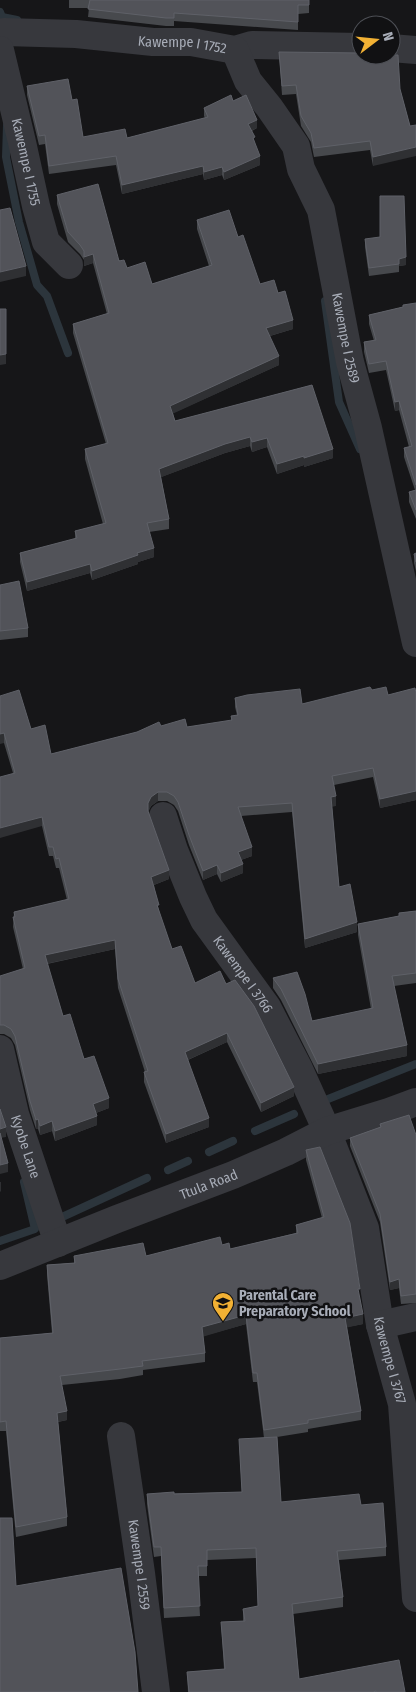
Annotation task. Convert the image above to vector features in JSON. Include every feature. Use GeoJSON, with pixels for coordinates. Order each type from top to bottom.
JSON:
{"type":"FeatureCollection","features":[{"type":"Feature","properties":{"kind":"street","name":"Kawempe I 1752"},"geometry":{"type":"LineString","coordinates":[[1,36],[76,34],[153,42],[191,42],[235,50],[252,45],[351,47]]}},
{"type":"Feature","properties":{"kind":"street","name":"Kawempe I 1755"},"geometry":{"type":"LineString","coordinates":[[1,36],[22,142],[46,242],[69,264]]}},
{"type":"Feature","properties":{"kind":"street"},"geometry":{"type":"LineString","coordinates":[[401,49],[416,50]]}},
{"type":"Feature","properties":{"kind":"street","name":"Kawempe I 2589"},"geometry":{"type":"LineString","coordinates":[[235,50],[248,81],[296,146],[301,169],[321,210],[350,362],[368,428],[416,643]]}},
{"type":"Feature","properties":{"kind":"street","name":"Kawempe I 3766"},"geometry":{"type":"LineString","coordinates":[[162,816],[177,858],[204,920],[267,1007],[299,1069],[327,1131]]}},
{"type":"Feature","properties":{"kind":"street","name":"Kyobe Lane"},"geometry":{"type":"LineString","coordinates":[[0,1049],[15,1114],[58,1243]]}},
{"type":"Feature","properties":{"kind":"street","name":"Ttula Road"},"geometry":{"type":"LineString","coordinates":[[0,1266],[234,1176],[327,1131],[416,1102]]}},
{"type":"Feature","properties":{"kind":"street","name":"Kawempe I 3767"},"geometry":{"type":"LineString","coordinates":[[327,1131],[365,1228],[380,1325],[402,1404],[416,1598]]}},
{"type":"Feature","properties":{"kind":"street"},"geometry":{"type":"LineString","coordinates":[[380,1325],[416,1317]]}},
{"type":"Feature","properties":{"kind":"street","name":"Kawempe I 2559"},"geometry":{"type":"LineString","coordinates":[[122,1436],[156,1692]]}},
{"type":"Feature","properties":{"kind":"building"},"geometry":{"type":"Polygon","coordinates":[[[90,0],[309,0],[309,5],[298,5],[298,22],[174,13],[174,18],[166,18],[88,9],[90,0]]]}},
{"type":"Feature","properties":{"kind":"building"},"geometry":{"type":"Polygon","coordinates":[[[279,52],[351,53],[351,65],[399,65],[400,89],[410,126],[416,125],[416,147],[373,157],[370,141],[314,148],[311,133],[301,116],[296,85],[282,86],[279,52]]]}},
{"type":"Feature","properties":{"kind":"building"},"geometry":{"type":"Polygon","coordinates":[[[68,79],[72,100],[77,99],[83,137],[125,129],[127,138],[208,117],[204,108],[231,95],[233,101],[246,95],[257,120],[248,124],[255,137],[253,138],[260,156],[224,172],[222,167],[204,172],[203,166],[122,185],[116,156],[49,166],[45,135],[39,136],[27,86],[68,79]]]}},
{"type":"Feature","properties":{"kind":"building"},"geometry":{"type":"Polygon","coordinates":[[[98,184],[119,261],[124,260],[127,268],[145,262],[152,284],[212,265],[197,220],[229,210],[238,237],[243,235],[260,284],[274,280],[278,293],[285,291],[293,320],[266,328],[279,356],[170,406],[175,421],[312,385],[333,449],[277,464],[267,438],[252,442],[250,437],[225,444],[159,469],[169,519],[147,523],[154,548],[92,571],[90,564],[27,582],[20,553],[77,538],[75,531],[106,523],[85,449],[108,443],[73,324],[109,313],[93,254],[84,257],[84,251],[68,232],[57,195],[98,184]]]}},
{"type":"Feature","properties":{"kind":"building"},"geometry":{"type":"Polygon","coordinates":[[[380,196],[404,196],[406,257],[399,259],[399,264],[369,268],[365,239],[380,237],[380,196]]]}},
{"type":"Feature","properties":{"kind":"building"},"geometry":{"type":"Polygon","coordinates":[[[10,208],[26,266],[0,272],[0,210],[10,208]]]}},
{"type":"Feature","properties":{"kind":"building"},"geometry":{"type":"Polygon","coordinates":[[[416,303],[416,485],[404,448],[412,446],[399,401],[395,402],[386,361],[369,364],[364,342],[376,340],[369,315],[416,303]]]}},
{"type":"Feature","properties":{"kind":"building"},"geometry":{"type":"Polygon","coordinates":[[[0,309],[6,309],[6,354],[0,355],[0,309]]]}},
{"type":"Feature","properties":{"kind":"building"},"geometry":{"type":"Polygon","coordinates":[[[416,490],[416,510],[409,492],[416,490]]]}},
{"type":"Feature","properties":{"kind":"building"},"geometry":{"type":"Polygon","coordinates":[[[19,581],[28,628],[0,631],[0,585],[19,581]]]}},
{"type":"Feature","properties":{"kind":"building"},"geometry":{"type":"Polygon","coordinates":[[[370,687],[372,690],[386,687],[388,695],[415,688],[416,791],[380,799],[373,768],[332,776],[336,796],[331,797],[339,887],[350,884],[357,922],[305,939],[292,803],[238,807],[252,847],[238,852],[243,864],[221,873],[217,865],[203,871],[178,802],[174,796],[167,792],[158,792],[151,797],[148,803],[148,811],[169,870],[151,877],[159,905],[157,905],[172,949],[181,946],[195,983],[220,971],[226,984],[235,980],[254,1006],[294,1087],[261,1103],[227,1033],[185,1052],[209,1118],[166,1134],[144,1072],[148,1071],[118,979],[115,940],[45,955],[63,1016],[70,1014],[84,1059],[94,1056],[109,1098],[93,1104],[97,1116],[55,1131],[52,1121],[40,1126],[30,1101],[15,1036],[11,1029],[0,1025],[0,976],[25,968],[13,917],[15,917],[14,912],[69,899],[59,858],[56,859],[53,847],[49,847],[42,817],[0,828],[0,777],[15,773],[4,733],[0,734],[0,696],[19,690],[31,729],[45,725],[51,754],[137,732],[159,722],[161,726],[185,719],[187,727],[232,720],[231,716],[238,715],[235,698],[247,695],[300,689],[302,704],[370,687]]]}},
{"type":"Feature","properties":{"kind":"building"},"geometry":{"type":"Polygon","coordinates":[[[416,911],[416,973],[392,976],[407,1045],[318,1064],[281,989],[273,978],[297,972],[312,1021],[373,1008],[358,924],[399,916],[399,913],[416,911]]]}},
{"type":"Feature","properties":{"kind":"building"},"geometry":{"type":"Polygon","coordinates":[[[0,1109],[6,1127],[0,1129],[0,1109]]]}},
{"type":"Feature","properties":{"kind":"building"},"geometry":{"type":"Polygon","coordinates":[[[409,1115],[416,1135],[416,1294],[401,1296],[399,1279],[390,1282],[380,1214],[350,1138],[381,1127],[380,1124],[409,1115]]]}},
{"type":"Feature","properties":{"kind":"building"},"geometry":{"type":"Polygon","coordinates":[[[0,1133],[8,1163],[0,1165],[0,1133]]]}},
{"type":"Feature","properties":{"kind":"building"},"geometry":{"type":"Polygon","coordinates":[[[320,1147],[350,1223],[363,1314],[345,1318],[361,1411],[308,1420],[308,1423],[264,1430],[257,1373],[253,1373],[246,1315],[202,1327],[205,1353],[142,1361],[143,1366],[60,1376],[67,1411],[57,1413],[67,1517],[16,1527],[6,1421],[0,1422],[0,1338],[53,1333],[47,1265],[75,1263],[74,1256],[143,1243],[146,1256],[220,1237],[222,1245],[229,1243],[230,1249],[298,1233],[296,1225],[324,1217],[306,1150],[320,1147]]]}},
{"type":"Feature","properties":{"kind":"building"},"geometry":{"type":"Polygon","coordinates":[[[277,1437],[281,1502],[359,1494],[361,1505],[383,1503],[386,1547],[337,1551],[343,1597],[292,1604],[299,1679],[399,1660],[405,1692],[189,1692],[187,1672],[225,1669],[221,1622],[245,1621],[243,1609],[258,1606],[256,1548],[207,1550],[207,1566],[198,1566],[200,1606],[164,1608],[161,1547],[154,1547],[147,1494],[242,1492],[239,1439],[277,1437]]]}},
{"type":"Feature","properties":{"kind":"building"},"geometry":{"type":"Polygon","coordinates":[[[0,1518],[12,1518],[16,1586],[121,1568],[135,1652],[138,1692],[0,1692],[0,1518]]]}},
{"type":"Feature","properties":{"kind":"waterway"},"geometry":{"type":"LineString","coordinates":[[0,12],[2,17],[17,20]]}},
{"type":"Feature","properties":{"kind":"waterway"},"geometry":{"type":"LineString","coordinates":[[7,125],[6,157],[19,222],[37,285],[47,296],[68,353]]}},
{"type":"Feature","properties":{"kind":"waterway"},"geometry":{"type":"LineString","coordinates":[[325,301],[339,402],[360,449]]}},
{"type":"Feature","properties":{"kind":"waterway"},"geometry":{"type":"LineString","coordinates":[[318,1103],[416,1064]]}},
{"type":"Feature","properties":{"kind":"waterway"},"geometry":{"type":"LineString","coordinates":[[255,1131],[294,1114]]}},
{"type":"Feature","properties":{"kind":"waterway"},"geometry":{"type":"LineString","coordinates":[[209,1152],[233,1141]]}},
{"type":"Feature","properties":{"kind":"waterway"},"geometry":{"type":"LineString","coordinates":[[168,1170],[188,1161]]}},
{"type":"Feature","properties":{"kind":"waterway"},"geometry":{"type":"LineString","coordinates":[[60,1218],[147,1178]]}},
{"type":"Feature","properties":{"kind":"waterway"},"geometry":{"type":"LineString","coordinates":[[0,1241],[35,1229],[24,1182]]}},
{"type":"Feature","properties":{"kind":"place","name":"Parental Care Preparatory School"},"geometry":{"type":"Point","coordinates":[223,1322]}}]}
